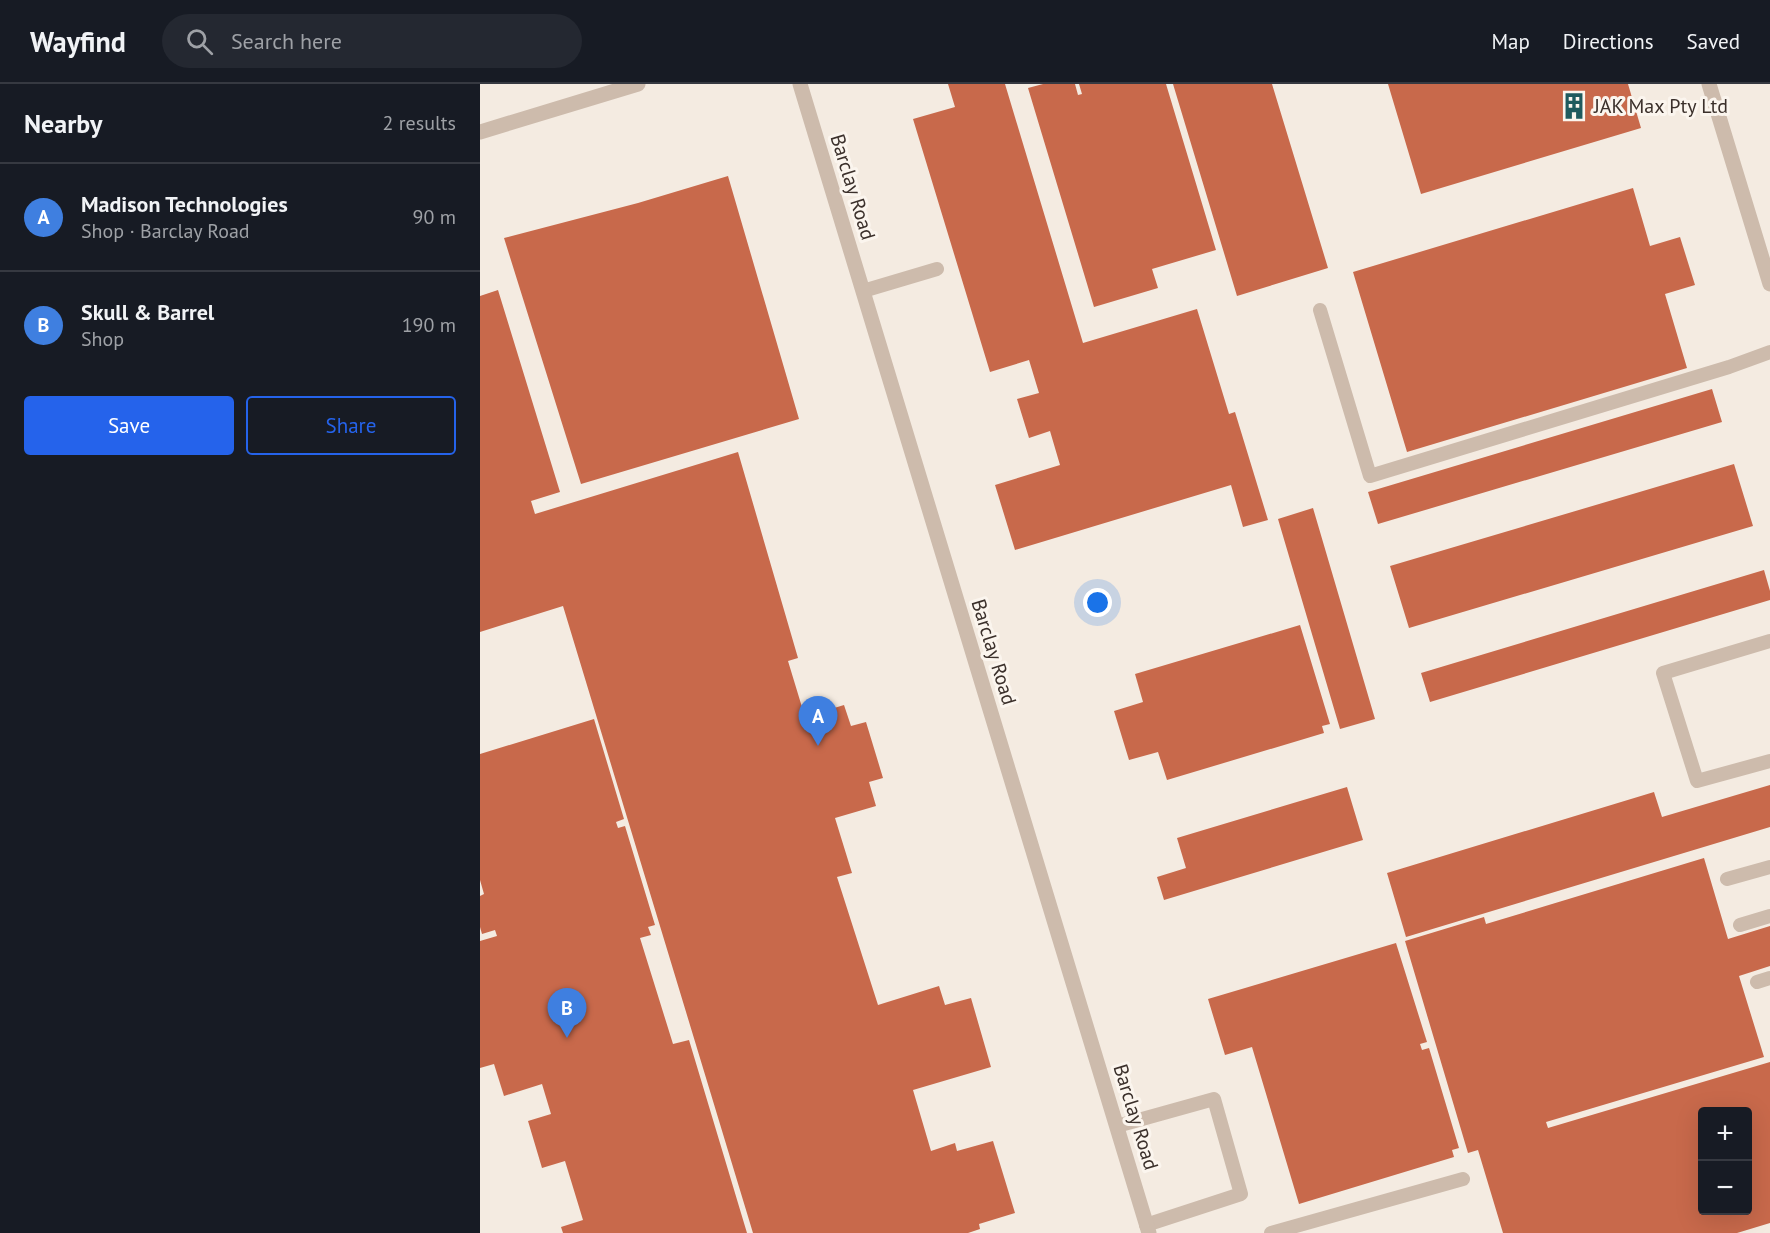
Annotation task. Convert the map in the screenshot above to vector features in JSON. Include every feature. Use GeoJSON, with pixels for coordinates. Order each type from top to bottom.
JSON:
{"type":"FeatureCollection","features":[{"type":"Feature","properties":{"kind":"street"},"geometry":{"type":"LineString","coordinates":[[480,132],[638,84]]}},
{"type":"Feature","properties":{"kind":"street","name":"Barclay Road"},"geometry":{"type":"LineString","coordinates":[[800,84],[1148,1229]]}},
{"type":"Feature","properties":{"kind":"street"},"geometry":{"type":"LineString","coordinates":[[1709,84],[1770,284]]}},
{"type":"Feature","properties":{"kind":"lane"},"geometry":{"type":"LineString","coordinates":[[863,291],[937,269]]}},
{"type":"Feature","properties":{"kind":"lane"},"geometry":{"type":"LineString","coordinates":[[1320,310],[1370,476],[1730,367],[1770,352]]}},
{"type":"Feature","properties":{"kind":"lane"},"geometry":{"type":"LineString","coordinates":[[1770,641],[1663,674],[1697,782],[1770,760]]}},
{"type":"Feature","properties":{"kind":"lane"},"geometry":{"type":"LineString","coordinates":[[1727,879],[1770,867]]}},
{"type":"Feature","properties":{"kind":"lane"},"geometry":{"type":"LineString","coordinates":[[1740,925],[1770,916]]}},
{"type":"Feature","properties":{"kind":"lane"},"geometry":{"type":"LineString","coordinates":[[1117,1126],[1214,1099],[1241,1194],[1148,1229]]}},
{"type":"Feature","properties":{"kind":"lane"},"geometry":{"type":"LineString","coordinates":[[1271,1233],[1463,1179]]}},
{"type":"Feature","properties":{"kind":"building"},"geometry":{"type":"Polygon","coordinates":[[[948,84],[1005,84],[1083,343],[1197,309],[1229,414],[1235,412],[1268,520],[1243,527],[1231,485],[1015,550],[995,485],[1060,465],[1050,431],[1029,438],[1017,399],[1039,393],[1029,360],[990,372],[913,119],[955,107],[948,84]]]}},
{"type":"Feature","properties":{"kind":"building"},"geometry":{"type":"Polygon","coordinates":[[[1043,84],[1075,84],[1078,95],[1082,94],[1079,84],[1166,84],[1216,250],[1152,269],[1158,288],[1094,307],[1028,88],[1043,84]]]}},
{"type":"Feature","properties":{"kind":"building"},"geometry":{"type":"Polygon","coordinates":[[[1173,84],[1272,84],[1328,268],[1237,296],[1173,84]]]}},
{"type":"Feature","properties":{"kind":"building"},"geometry":{"type":"Polygon","coordinates":[[[1388,84],[1628,84],[1641,128],[1421,194],[1388,84]]]}},
{"type":"Feature","properties":{"kind":"building"},"geometry":{"type":"Polygon","coordinates":[[[728,176],[799,419],[581,484],[504,238],[638,203],[728,176]]]}},
{"type":"Feature","properties":{"kind":"building"},"geometry":{"type":"Polygon","coordinates":[[[1633,188],[1650,246],[1680,237],[1695,285],[1665,294],[1687,368],[1407,452],[1353,272],[1633,188]]]}},
{"type":"Feature","properties":{"kind":"building"},"geometry":{"type":"Polygon","coordinates":[[[498,290],[560,492],[531,501],[535,514],[738,452],[798,658],[788,661],[805,717],[844,705],[851,726],[866,722],[883,778],[869,782],[876,806],[835,818],[852,873],[837,877],[878,1005],[939,986],[945,1005],[971,998],[991,1067],[913,1090],[931,1151],[955,1143],[957,1151],[993,1141],[1015,1213],[979,1224],[980,1229],[968,1233],[753,1233],[563,606],[480,632],[480,296],[498,290]]]}},
{"type":"Feature","properties":{"kind":"building"},"geometry":{"type":"Polygon","coordinates":[[[1712,389],[1722,422],[1378,524],[1368,492],[1712,389]]]}},
{"type":"Feature","properties":{"kind":"building"},"geometry":{"type":"Polygon","coordinates":[[[1734,464],[1753,526],[1409,628],[1390,566],[1734,464]]]}},
{"type":"Feature","properties":{"kind":"building"},"geometry":{"type":"Polygon","coordinates":[[[1313,508],[1375,719],[1340,729],[1278,519],[1313,508]]]}},
{"type":"Feature","properties":{"kind":"building"},"geometry":{"type":"Polygon","coordinates":[[[1764,570],[1770,600],[1430,702],[1421,673],[1764,570]]]}},
{"type":"Feature","properties":{"kind":"building"},"geometry":{"type":"Polygon","coordinates":[[[1300,625],[1330,724],[1322,726],[1324,733],[1167,780],[1158,752],[1129,760],[1114,711],[1143,702],[1135,674],[1300,625]]]}},
{"type":"Feature","properties":{"kind":"building"},"geometry":{"type":"Polygon","coordinates":[[[594,719],[624,819],[616,822],[618,828],[625,826],[655,925],[648,927],[651,935],[640,938],[673,1044],[689,1040],[747,1233],[563,1233],[561,1227],[583,1220],[565,1161],[542,1168],[528,1121],[551,1114],[542,1084],[504,1096],[494,1064],[480,1068],[480,941],[497,936],[495,930],[482,934],[480,927],[480,896],[484,894],[480,880],[480,754],[594,719]]]}},
{"type":"Feature","properties":{"kind":"building"},"geometry":{"type":"Polygon","coordinates":[[[1770,785],[1770,827],[1406,937],[1387,873],[1654,792],[1662,817],[1770,785]]]}},
{"type":"Feature","properties":{"kind":"building"},"geometry":{"type":"Polygon","coordinates":[[[1347,787],[1363,840],[1164,900],[1157,877],[1186,868],[1177,838],[1347,787]]]}},
{"type":"Feature","properties":{"kind":"building"},"geometry":{"type":"Polygon","coordinates":[[[1704,858],[1728,939],[1770,926],[1770,966],[1739,976],[1764,1057],[1546,1122],[1548,1128],[1770,1062],[1770,1223],[1737,1233],[1503,1233],[1478,1150],[1468,1153],[1405,941],[1484,917],[1486,924],[1704,858]]]}},
{"type":"Feature","properties":{"kind":"building"},"geometry":{"type":"Polygon","coordinates":[[[1396,943],[1427,1042],[1420,1044],[1422,1050],[1429,1048],[1459,1148],[1452,1150],[1454,1157],[1299,1204],[1252,1047],[1225,1055],[1208,999],[1396,943]]]}},
{"type":"Feature","properties":{"kind":"place","name":"JAK Max Pty Ltd"},"geometry":{"type":"Point","coordinates":[1574,106]}},
{"type":"Feature","properties":{"kind":"place","name":"Madison Technologies"},"geometry":{"type":"Point","coordinates":[818,746]}},
{"type":"Feature","properties":{"kind":"place","name":"Skull & Barrel"},"geometry":{"type":"Point","coordinates":[567,1038]}}]}
